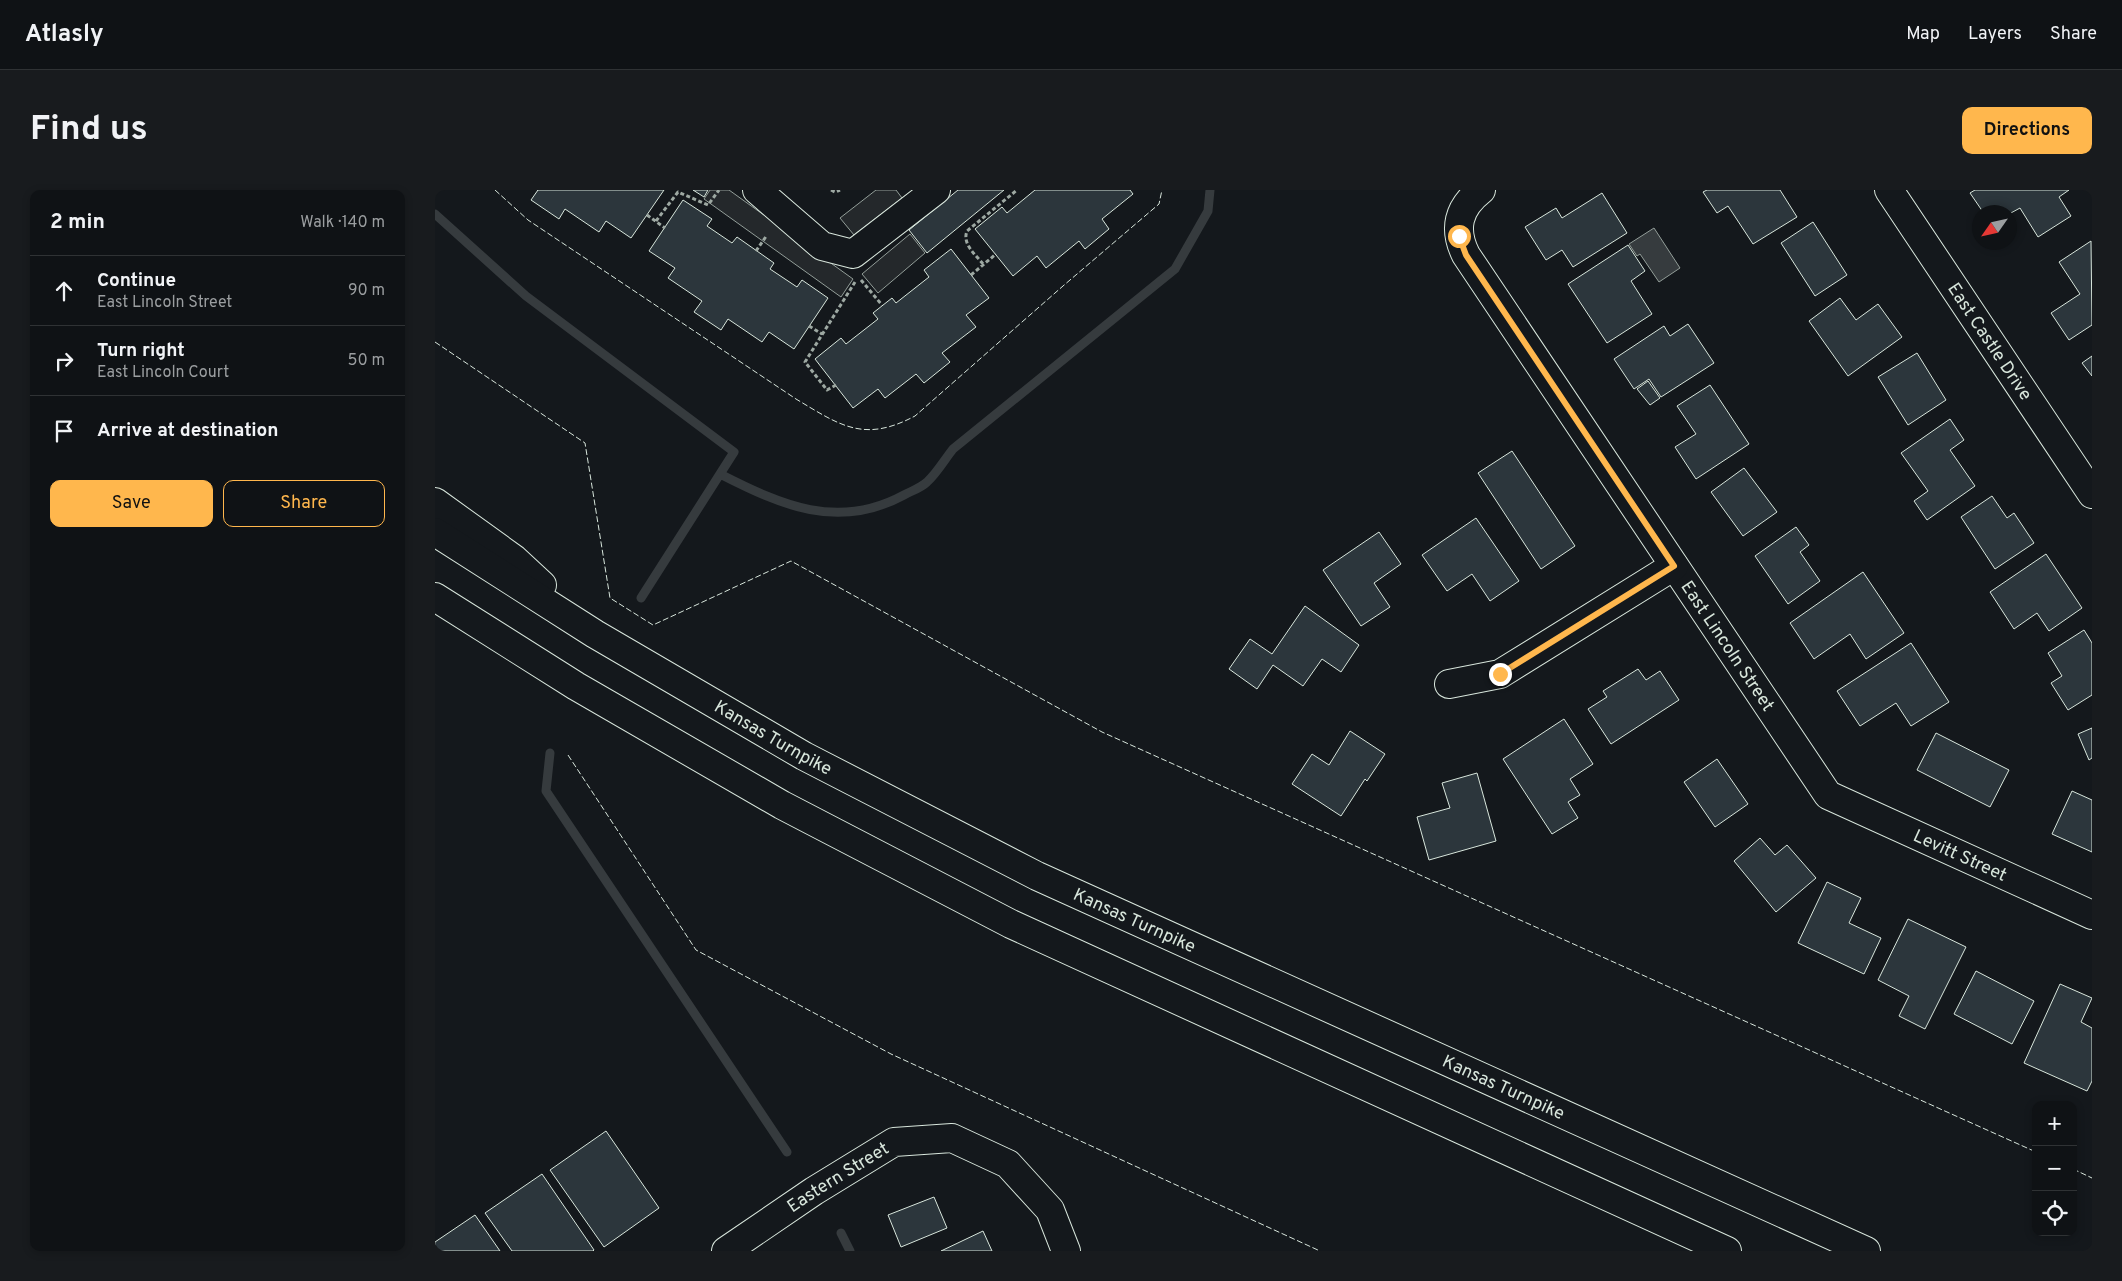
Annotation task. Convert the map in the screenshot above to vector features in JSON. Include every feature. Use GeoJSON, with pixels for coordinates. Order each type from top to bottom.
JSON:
{"type":"FeatureCollection","features":[{"type":"Feature","properties":{"kind":"main road"},"geometry":{"type":"LineString","coordinates":[[757,190],[822,246],[853,254],[936,190]]}},
{"type":"Feature","properties":{"kind":"main road","name":"East Lincoln Street"},"geometry":{"type":"LineString","coordinates":[[1481,190],[1466,204],[1459,218],[1459,236],[1466,255],[1828,795]]}},
{"type":"Feature","properties":{"kind":"main road","name":"East Castle Drive"},"geometry":{"type":"LineString","coordinates":[[1889,190],[2092,494]]}},
{"type":"Feature","properties":{"kind":"main road"},"geometry":{"type":"LineString","coordinates":[[435,502],[514,559],[595,634]]}},
{"type":"Feature","properties":{"kind":"main road","name":"Kansas Turnpike"},"geometry":{"type":"LineString","coordinates":[[435,532],[595,634],[804,756],[1037,876],[1866,1251]]}},
{"type":"Feature","properties":{"kind":"main road"},"geometry":{"type":"LineString","coordinates":[[1449,684],[1500,674],[1674,566]]}},
{"type":"Feature","properties":{"kind":"main road"},"geometry":{"type":"LineString","coordinates":[[435,597],[576,686],[782,805],[1011,924],[1727,1251]]}},
{"type":"Feature","properties":{"kind":"main road","name":"Levitt Street"},"geometry":{"type":"LineString","coordinates":[[1828,795],[2092,915]]}},
{"type":"Feature","properties":{"kind":"main road","name":"Eastern Street"},"geometry":{"type":"LineString","coordinates":[[726,1251],[814,1190],[894,1142],[952,1138],[1008,1164],[1050,1210],[1066,1251]]}},
{"type":"Feature","properties":{"kind":"path"},"geometry":{"type":"LineString","coordinates":[[656,222],[679,192],[708,205],[719,190]]}},
{"type":"Feature","properties":{"kind":"path"},"geometry":{"type":"LineString","coordinates":[[831,190],[835,192],[840,190]]}},
{"type":"Feature","properties":{"kind":"path"},"geometry":{"type":"LineString","coordinates":[[983,264],[966,242],[967,231],[1017,190]]}},
{"type":"Feature","properties":{"kind":"path"},"geometry":{"type":"LineString","coordinates":[[647,215],[665,228]]}},
{"type":"Feature","properties":{"kind":"path"},"geometry":{"type":"LineString","coordinates":[[971,274],[996,254]]}},
{"type":"Feature","properties":{"kind":"path"},"geometry":{"type":"LineString","coordinates":[[836,386],[827,390],[805,362],[855,282],[862,280],[882,305]]}},
{"type":"Feature","properties":{"kind":"path"},"geometry":{"type":"LineString","coordinates":[[809,326],[822,334]]}},
{"type":"Feature","properties":{"kind":"shaded area"},"geometry":{"type":"Polygon","coordinates":[[[710,190],[729,190],[853,279],[841,297],[704,199],[710,190]]]}},
{"type":"Feature","properties":{"kind":"shaded area"},"geometry":{"type":"Polygon","coordinates":[[[876,190],[896,190],[902,198],[854,235],[840,218],[876,190]]]}},
{"type":"Feature","properties":{"kind":"shaded area"},"geometry":{"type":"Polygon","coordinates":[[[1654,228],[1680,268],[1659,282],[1640,254],[1637,256],[1629,244],[1654,228]]]}},
{"type":"Feature","properties":{"kind":"shaded area"},"geometry":{"type":"Polygon","coordinates":[[[910,234],[925,253],[878,293],[862,274],[910,234]]]}},
{"type":"Feature","properties":{"kind":"building"},"geometry":{"type":"Polygon","coordinates":[[[538,190],[664,190],[631,238],[606,221],[599,232],[565,209],[559,219],[531,200],[538,190]]]}},
{"type":"Feature","properties":{"kind":"building"},"geometry":{"type":"Polygon","coordinates":[[[693,190],[708,190],[704,197],[693,190]]]}},
{"type":"Feature","properties":{"kind":"building"},"geometry":{"type":"Polygon","coordinates":[[[958,190],[1004,190],[927,253],[909,230],[958,190]]]}},
{"type":"Feature","properties":{"kind":"building"},"geometry":{"type":"Polygon","coordinates":[[[1035,190],[1130,190],[1133,194],[1102,219],[1109,229],[1085,249],[1079,241],[1046,268],[1037,256],[1013,276],[975,229],[1002,207],[1007,213],[1035,190]]]}},
{"type":"Feature","properties":{"kind":"building"},"geometry":{"type":"Polygon","coordinates":[[[1707,190],[1780,190],[1797,217],[1753,244],[1728,206],[1717,213],[1703,192],[1707,190]]]}},
{"type":"Feature","properties":{"kind":"building"},"geometry":{"type":"Polygon","coordinates":[[[1975,190],[2069,190],[2059,197],[2071,216],[2038,237],[2020,208],[2017,210],[2017,205],[1978,205],[1970,193],[1975,190]]]}},
{"type":"Feature","properties":{"kind":"building"},"geometry":{"type":"Polygon","coordinates":[[[1602,193],[1627,233],[1573,267],[1562,250],[1546,260],[1525,227],[1556,208],[1562,218],[1602,193]]]}},
{"type":"Feature","properties":{"kind":"building"},"geometry":{"type":"Polygon","coordinates":[[[683,200],[712,219],[707,226],[732,243],[737,237],[774,263],[770,269],[797,287],[802,280],[828,298],[794,349],[769,332],[762,342],[728,319],[721,330],[694,312],[702,301],[668,278],[675,268],[649,251],[683,200]]]}},
{"type":"Feature","properties":{"kind":"building"},"geometry":{"type":"Polygon","coordinates":[[[1813,222],[1847,275],[1815,296],[1781,243],[1813,222]]]}},
{"type":"Feature","properties":{"kind":"building"},"geometry":{"type":"Polygon","coordinates":[[[2091,241],[2092,325],[2069,340],[2051,313],[2080,294],[2059,262],[2091,241]]]}},
{"type":"Feature","properties":{"kind":"building"},"geometry":{"type":"Polygon","coordinates":[[[1628,245],[1645,271],[1631,281],[1652,314],[1607,343],[1568,284],[1628,245]]]}},
{"type":"Feature","properties":{"kind":"building"},"geometry":{"type":"Polygon","coordinates":[[[951,249],[989,298],[966,315],[976,327],[942,353],[950,362],[924,383],[916,374],[885,398],[878,389],[853,408],[815,359],[841,338],[846,344],[878,319],[873,313],[892,298],[896,303],[929,277],[924,270],[951,249]]]}},
{"type":"Feature","properties":{"kind":"building"},"geometry":{"type":"Polygon","coordinates":[[[1840,298],[1856,320],[1878,304],[1902,337],[1848,376],[1809,321],[1840,298]]]}},
{"type":"Feature","properties":{"kind":"building"},"geometry":{"type":"Polygon","coordinates":[[[1688,324],[1714,363],[1661,397],[1649,379],[1634,389],[1614,359],[1664,326],[1670,336],[1688,324]]]}},
{"type":"Feature","properties":{"kind":"building"},"geometry":{"type":"Polygon","coordinates":[[[1917,353],[1946,400],[1908,425],[1878,377],[1917,353]]]}},
{"type":"Feature","properties":{"kind":"building"},"geometry":{"type":"Polygon","coordinates":[[[2092,356],[2092,376],[2082,363],[2092,356]]]}},
{"type":"Feature","properties":{"kind":"building"},"geometry":{"type":"Polygon","coordinates":[[[1648,381],[1660,398],[1650,405],[1637,389],[1648,381]]]}},
{"type":"Feature","properties":{"kind":"building"},"geometry":{"type":"Polygon","coordinates":[[[1710,385],[1749,444],[1696,479],[1675,447],[1696,434],[1677,406],[1710,385]]]}},
{"type":"Feature","properties":{"kind":"building"},"geometry":{"type":"Polygon","coordinates":[[[1950,419],[1964,440],[1950,450],[1975,486],[1927,520],[1914,501],[1928,491],[1901,453],[1950,419]]]}},
{"type":"Feature","properties":{"kind":"building"},"geometry":{"type":"Polygon","coordinates":[[[1512,451],[1575,546],[1541,569],[1478,473],[1512,451]]]}},
{"type":"Feature","properties":{"kind":"building"},"geometry":{"type":"Polygon","coordinates":[[[1744,468],[1777,512],[1743,536],[1711,492],[1744,468]]]}},
{"type":"Feature","properties":{"kind":"building"},"geometry":{"type":"Polygon","coordinates":[[[1992,496],[2007,518],[2014,513],[2034,543],[1995,569],[1961,517],[1992,496]]]}},
{"type":"Feature","properties":{"kind":"building"},"geometry":{"type":"Polygon","coordinates":[[[1476,518],[1519,581],[1490,601],[1472,574],[1447,591],[1422,555],[1476,518]]]}},
{"type":"Feature","properties":{"kind":"building"},"geometry":{"type":"Polygon","coordinates":[[[1796,527],[1809,545],[1800,552],[1820,581],[1788,604],[1755,556],[1796,527]]]}},
{"type":"Feature","properties":{"kind":"building"},"geometry":{"type":"Polygon","coordinates":[[[1379,532],[1401,564],[1374,583],[1390,607],[1361,626],[1323,570],[1379,532]]]}},
{"type":"Feature","properties":{"kind":"building"},"geometry":{"type":"Polygon","coordinates":[[[2046,554],[2082,608],[2049,631],[2037,613],[2014,629],[1990,592],[2046,554]]]}},
{"type":"Feature","properties":{"kind":"building"},"geometry":{"type":"Polygon","coordinates":[[[1863,572],[1904,633],[1866,659],[1850,634],[1814,659],[1790,623],[1863,572]]]}},
{"type":"Feature","properties":{"kind":"building"},"geometry":{"type":"Polygon","coordinates":[[[1305,606],[1359,645],[1341,672],[1322,659],[1303,686],[1273,665],[1257,689],[1229,669],[1250,639],[1272,654],[1305,606]]]}},
{"type":"Feature","properties":{"kind":"building"},"geometry":{"type":"Polygon","coordinates":[[[2084,630],[2092,643],[2092,695],[2068,710],[2051,683],[2062,676],[2048,653],[2084,630]]]}},
{"type":"Feature","properties":{"kind":"building"},"geometry":{"type":"Polygon","coordinates":[[[1911,643],[1949,702],[1911,726],[1896,703],[1860,726],[1837,691],[1911,643]]]}},
{"type":"Feature","properties":{"kind":"building"},"geometry":{"type":"Polygon","coordinates":[[[1638,669],[1646,680],[1660,671],[1679,700],[1611,744],[1588,709],[1607,697],[1603,691],[1638,669]]]}},
{"type":"Feature","properties":{"kind":"building"},"geometry":{"type":"Polygon","coordinates":[[[1564,719],[1593,764],[1570,779],[1580,795],[1568,802],[1578,818],[1552,834],[1503,759],[1564,719]]]}},
{"type":"Feature","properties":{"kind":"building"},"geometry":{"type":"Polygon","coordinates":[[[2092,728],[2092,758],[2089,760],[2078,734],[2092,728]]]}},
{"type":"Feature","properties":{"kind":"building"},"geometry":{"type":"Polygon","coordinates":[[[1350,731],[1385,754],[1367,781],[1365,779],[1341,816],[1292,784],[1312,754],[1329,765],[1350,731]]]}},
{"type":"Feature","properties":{"kind":"building"},"geometry":{"type":"Polygon","coordinates":[[[1936,733],[2009,770],[1990,807],[1917,770],[1936,733]]]}},
{"type":"Feature","properties":{"kind":"building"},"geometry":{"type":"Polygon","coordinates":[[[1717,759],[1748,804],[1715,827],[1684,782],[1717,759]]]}},
{"type":"Feature","properties":{"kind":"building"},"geometry":{"type":"Polygon","coordinates":[[[1477,773],[1496,841],[1429,860],[1417,817],[1450,808],[1442,783],[1477,773]]]}},
{"type":"Feature","properties":{"kind":"building"},"geometry":{"type":"Polygon","coordinates":[[[2072,791],[2092,800],[2092,852],[2052,834],[2072,791]]]}},
{"type":"Feature","properties":{"kind":"building"},"geometry":{"type":"Polygon","coordinates":[[[1760,838],[1775,855],[1787,845],[1816,878],[1776,912],[1734,861],[1760,838]]]}},
{"type":"Feature","properties":{"kind":"building"},"geometry":{"type":"Polygon","coordinates":[[[1827,882],[1861,898],[1849,923],[1881,938],[1864,974],[1798,943],[1827,882]]]}},
{"type":"Feature","properties":{"kind":"building"},"geometry":{"type":"Polygon","coordinates":[[[1908,919],[1966,947],[1925,1029],[1899,1016],[1909,996],[1878,980],[1908,919]]]}},
{"type":"Feature","properties":{"kind":"building"},"geometry":{"type":"Polygon","coordinates":[[[1976,971],[2034,1001],[2012,1044],[1954,1014],[1976,971]]]}},
{"type":"Feature","properties":{"kind":"building"},"geometry":{"type":"Polygon","coordinates":[[[2060,984],[2092,998],[2081,1022],[2092,1028],[2092,1081],[2087,1091],[2024,1063],[2060,984]]]}},
{"type":"Feature","properties":{"kind":"building"},"geometry":{"type":"Polygon","coordinates":[[[606,1131],[659,1208],[604,1247],[550,1170],[606,1131]]]}},
{"type":"Feature","properties":{"kind":"building"},"geometry":{"type":"Polygon","coordinates":[[[542,1174],[593,1251],[512,1251],[485,1213],[542,1174]]]}},
{"type":"Feature","properties":{"kind":"building"},"geometry":{"type":"Polygon","coordinates":[[[934,1197],[947,1228],[901,1247],[888,1215],[934,1197]]]}},
{"type":"Feature","properties":{"kind":"building"},"geometry":{"type":"Polygon","coordinates":[[[475,1215],[500,1251],[435,1251],[435,1242],[475,1215]]]}},
{"type":"Feature","properties":{"kind":"building"},"geometry":{"type":"Polygon","coordinates":[[[983,1231],[992,1251],[941,1251],[983,1231]]]}},
{"type":"Feature","properties":{"kind":"waterway"},"geometry":{"type":"LineString","coordinates":[[720,474],[788,504],[810,510],[833,512],[856,511],[880,506],[922,486],[953,449],[1175,269],[1208,211],[1210,190]]}},
{"type":"Feature","properties":{"kind":"waterway"},"geometry":{"type":"LineString","coordinates":[[435,214],[526,296],[734,452],[641,598]]}},
{"type":"Feature","properties":{"kind":"waterway"},"geometry":{"type":"LineString","coordinates":[[550,753],[546,791],[787,1152]]}},
{"type":"Feature","properties":{"kind":"waterway"},"geometry":{"type":"LineString","coordinates":[[841,1233],[850,1251]]}},
{"type":"Feature","properties":{"kind":"fence"},"geometry":{"type":"LineString","coordinates":[[495,190],[528,220],[796,399],[826,417],[853,428],[867,430],[881,429],[915,416],[1159,204],[1162,190]]}},
{"type":"Feature","properties":{"kind":"fence"},"geometry":{"type":"LineString","coordinates":[[435,342],[585,443],[610,598],[653,625],[791,561],[1102,732],[2032,1150]]}},
{"type":"Feature","properties":{"kind":"fence"},"geometry":{"type":"LineString","coordinates":[[568,755],[696,950],[891,1054],[1320,1251]]}},
{"type":"Feature","properties":{"kind":"fence"},"geometry":{"type":"LineString","coordinates":[[2077,1171],[2092,1178]]}},
{"type":"Feature","properties":{"kind":"route"},"geometry":{"type":"LineString","coordinates":[[1459,236],[1461,246],[1466,255],[1674,566],[1500,674]]}}]}
